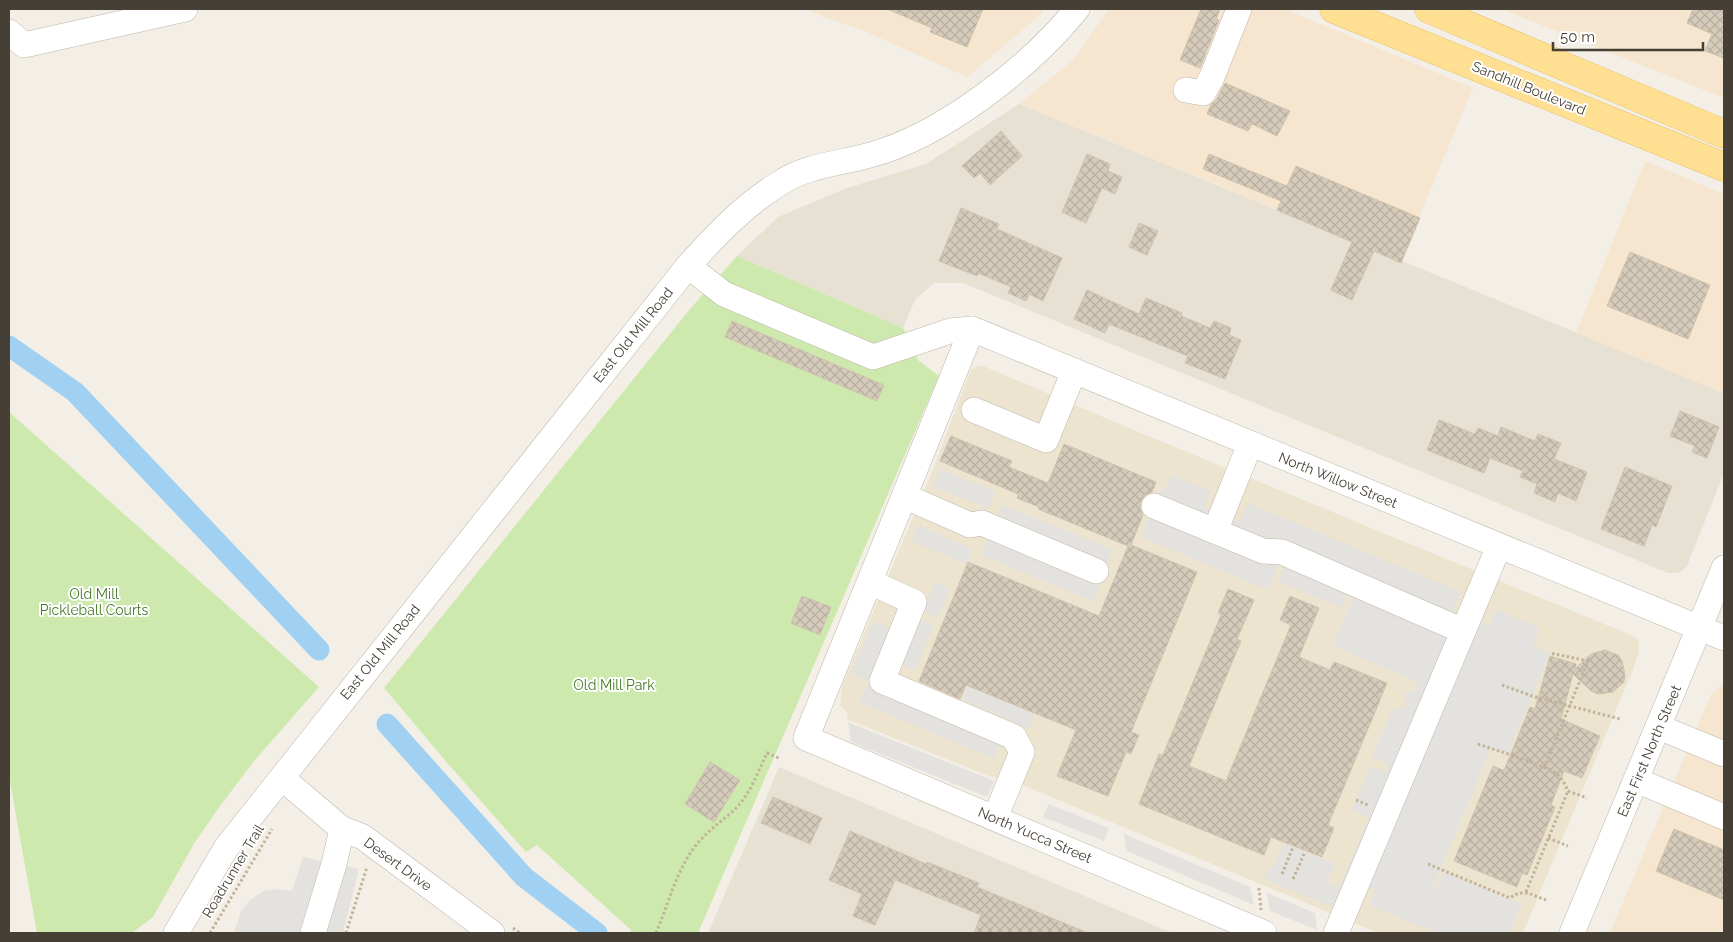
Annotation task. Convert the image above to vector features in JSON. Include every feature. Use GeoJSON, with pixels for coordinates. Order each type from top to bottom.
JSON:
{"type":"FeatureCollection","features":[{"type":"Feature","properties":{"kind":"main road","name":"Sandhill Boulevard"},"geometry":{"type":"LineString","coordinates":[[1334,9],[1724,167]]}},
{"type":"Feature","properties":{"kind":"main road"},"geometry":{"type":"LineString","coordinates":[[1429,9],[1724,134]]}},
{"type":"Feature","properties":{"kind":"main road"},"geometry":{"type":"LineString","coordinates":[[1437,51],[1465,51],[1574,95],[1598,80]]}},
{"type":"Feature","properties":{"kind":"street"},"geometry":{"type":"LineString","coordinates":[[9,32],[24,45],[155,12],[185,9]]}},
{"type":"Feature","properties":{"kind":"street","name":"East Old Mill Road"},"geometry":{"type":"LineString","coordinates":[[176,933],[226,848],[688,266],[719,232],[780,182],[813,167],[869,156],[905,143],[972,104],[1043,46],[1077,9]]}},
{"type":"Feature","properties":{"kind":"street"},"geometry":{"type":"LineString","coordinates":[[1186,90],[1203,93],[1212,77],[1239,9]]}},
{"type":"Feature","properties":{"kind":"street"},"geometry":{"type":"LineString","coordinates":[[688,266],[724,294],[873,357],[961,330]]}},
{"type":"Feature","properties":{"kind":"street"},"geometry":{"type":"LineString","coordinates":[[961,330],[904,496],[870,582],[914,602],[882,681],[1014,737],[1022,752],[994,818]]}},
{"type":"Feature","properties":{"kind":"street","name":"North Willow Street"},"geometry":{"type":"LineString","coordinates":[[961,330],[1074,371],[1724,638]]}},
{"type":"Feature","properties":{"kind":"street"},"geometry":{"type":"LineString","coordinates":[[974,410],[1046,440],[1074,371]]}},
{"type":"Feature","properties":{"kind":"street"},"geometry":{"type":"LineString","coordinates":[[1214,531],[1250,444]]}},
{"type":"Feature","properties":{"kind":"street"},"geometry":{"type":"LineString","coordinates":[[904,496],[970,525],[982,524],[1096,571]]}},
{"type":"Feature","properties":{"kind":"street"},"geometry":{"type":"LineString","coordinates":[[1154,506],[1264,551],[1282,552],[1463,630]]}},
{"type":"Feature","properties":{"kind":"street"},"geometry":{"type":"LineString","coordinates":[[1336,933],[1499,546]]}},
{"type":"Feature","properties":{"kind":"street","name":"East First North Street"},"geometry":{"type":"LineString","coordinates":[[1572,933],[1724,568]]}},
{"type":"Feature","properties":{"kind":"street","name":"North Yucca Street"},"geometry":{"type":"LineString","coordinates":[[870,582],[806,738],[1264,933]]}},
{"type":"Feature","properties":{"kind":"street"},"geometry":{"type":"LineString","coordinates":[[1658,727],[1724,754]]}},
{"type":"Feature","properties":{"kind":"street","name":"Desert Drive"},"geometry":{"type":"LineString","coordinates":[[282,778],[342,829],[363,837],[492,933]]}},
{"type":"Feature","properties":{"kind":"street"},"geometry":{"type":"LineString","coordinates":[[1636,780],[1724,817]]}},
{"type":"Feature","properties":{"kind":"street"},"geometry":{"type":"LineString","coordinates":[[313,933],[334,864],[342,829]]}},
{"type":"Feature","properties":{"kind":"path"},"geometry":{"type":"LineString","coordinates":[[1544,768],[1588,661],[1550,653]]}},
{"type":"Feature","properties":{"kind":"path"},"geometry":{"type":"LineString","coordinates":[[1502,685],[1532,696],[1620,719]]}},
{"type":"Feature","properties":{"kind":"path"},"geometry":{"type":"LineString","coordinates":[[1478,744],[1557,774],[1568,791],[1587,798]]}},
{"type":"Feature","properties":{"kind":"path"},"geometry":{"type":"LineString","coordinates":[[656,933],[681,870],[692,850],[707,833],[733,812],[749,792],[767,753],[780,758]]}},
{"type":"Feature","properties":{"kind":"path"},"geometry":{"type":"LineString","coordinates":[[1526,892],[1568,791]]}},
{"type":"Feature","properties":{"kind":"path","name":"Roadrunner Trail"},"geometry":{"type":"LineString","coordinates":[[210,933],[272,828]]}},
{"type":"Feature","properties":{"kind":"path"},"geometry":{"type":"LineString","coordinates":[[1548,838],[1568,846]]}},
{"type":"Feature","properties":{"kind":"path"},"geometry":{"type":"LineString","coordinates":[[1282,874],[1293,847]]}},
{"type":"Feature","properties":{"kind":"path"},"geometry":{"type":"LineString","coordinates":[[1294,879],[1305,852]]}},
{"type":"Feature","properties":{"kind":"path"},"geometry":{"type":"LineString","coordinates":[[1428,864],[1510,898],[1517,893],[1526,892],[1546,900]]}},
{"type":"Feature","properties":{"kind":"path"},"geometry":{"type":"LineString","coordinates":[[346,933],[368,866]]}},
{"type":"Feature","properties":{"kind":"shaded area"},"geometry":{"type":"Polygon","coordinates":[[[803,9],[1045,9],[1037,18],[967,77],[869,33],[803,9]]]}},
{"type":"Feature","properties":{"kind":"shaded area"},"geometry":{"type":"Polygon","coordinates":[[[1109,9],[1285,9],[1473,88],[1401,260],[1019,104],[1073,60],[1109,9]]]}},
{"type":"Feature","properties":{"kind":"shaded area"},"geometry":{"type":"Polygon","coordinates":[[[1501,9],[1724,9],[1724,98],[1501,9]]]}},
{"type":"Feature","properties":{"kind":"shaded area"},"geometry":{"type":"Polygon","coordinates":[[[1019,104],[1724,393],[1724,473],[1687,566],[1679,573],[1668,573],[963,283],[934,283],[915,300],[903,328],[737,256],[778,217],[847,188],[926,164],[1019,104]]]}},
{"type":"Feature","properties":{"kind":"shaded area"},"geometry":{"type":"Polygon","coordinates":[[[1645,161],[1724,194],[1724,393],[1576,333],[1645,161]]]}},
{"type":"Feature","properties":{"kind":"shaded area"},"geometry":{"type":"Polygon","coordinates":[[[981,365],[1131,429],[1631,635],[1639,641],[1639,652],[1632,672],[1523,933],[1378,933],[1020,784],[989,776],[846,719],[848,714],[840,705],[842,686],[932,472],[971,369],[981,365]]]}},
{"type":"Feature","properties":{"kind":"shaded area"},"geometry":{"type":"Polygon","coordinates":[[[940,469],[996,492],[989,509],[933,486],[940,469]]]}},
{"type":"Feature","properties":{"kind":"shaded area"},"geometry":{"type":"Polygon","coordinates":[[[1171,475],[1211,491],[1204,508],[1239,522],[1248,503],[1461,592],[1453,611],[1469,618],[1489,626],[1496,609],[1540,628],[1533,646],[1550,653],[1508,754],[1491,748],[1434,885],[1437,887],[1444,872],[1522,904],[1510,933],[1436,933],[1369,905],[1375,890],[1369,887],[1357,917],[1264,879],[1269,868],[1274,866],[1284,843],[1335,864],[1327,883],[1339,888],[1369,818],[1352,810],[1370,766],[1386,772],[1389,764],[1372,757],[1392,710],[1406,707],[1404,693],[1418,690],[1416,681],[1333,646],[1354,595],[1349,592],[1342,608],[1278,581],[1284,566],[1279,563],[1268,590],[1141,537],[1162,487],[1165,488],[1171,475]]]}},
{"type":"Feature","properties":{"kind":"shaded area"},"geometry":{"type":"Polygon","coordinates":[[[1002,505],[1112,549],[1106,565],[996,520],[1002,505]]]}},
{"type":"Feature","properties":{"kind":"shaded area"},"geometry":{"type":"Polygon","coordinates":[[[917,525],[973,549],[966,564],[911,541],[917,525]]]}},
{"type":"Feature","properties":{"kind":"shaded area"},"geometry":{"type":"Polygon","coordinates":[[[988,538],[1100,584],[1093,601],[981,555],[988,538]]]}},
{"type":"Feature","properties":{"kind":"shaded area"},"geometry":{"type":"Polygon","coordinates":[[[935,582],[950,588],[938,617],[923,611],[935,582]]]}},
{"type":"Feature","properties":{"kind":"shaded area"},"geometry":{"type":"Polygon","coordinates":[[[920,620],[934,625],[915,670],[901,664],[920,620]]]}},
{"type":"Feature","properties":{"kind":"shaded area"},"geometry":{"type":"Polygon","coordinates":[[[873,621],[890,628],[868,681],[851,674],[873,621]]]}},
{"type":"Feature","properties":{"kind":"shaded area"},"geometry":{"type":"Polygon","coordinates":[[[968,684],[1035,713],[1029,729],[962,699],[968,684]]]}},
{"type":"Feature","properties":{"kind":"shaded area"},"geometry":{"type":"Polygon","coordinates":[[[1724,685],[1724,933],[1610,933],[1710,697],[1718,687],[1724,685]]]}},
{"type":"Feature","properties":{"kind":"shaded area"},"geometry":{"type":"Polygon","coordinates":[[[866,686],[1001,743],[994,759],[859,702],[866,686]]]}},
{"type":"Feature","properties":{"kind":"shaded area"},"geometry":{"type":"Polygon","coordinates":[[[848,722],[994,781],[987,797],[851,742],[848,722]]]}},
{"type":"Feature","properties":{"kind":"shaded area"},"geometry":{"type":"Polygon","coordinates":[[[779,767],[1172,933],[708,933],[779,767]]]}},
{"type":"Feature","properties":{"kind":"shaded area"},"geometry":{"type":"Polygon","coordinates":[[[1049,804],[1109,828],[1104,841],[1043,817],[1049,804]]]}},
{"type":"Feature","properties":{"kind":"shaded area"},"geometry":{"type":"Polygon","coordinates":[[[1124,834],[1250,887],[1254,905],[1127,851],[1124,834]]]}},
{"type":"Feature","properties":{"kind":"shaded area"},"geometry":{"type":"Polygon","coordinates":[[[303,857],[359,869],[343,933],[234,933],[241,911],[250,900],[264,891],[279,889],[292,891],[303,857]]]}},
{"type":"Feature","properties":{"kind":"shaded area"},"geometry":{"type":"Polygon","coordinates":[[[1267,893],[1315,913],[1317,930],[1270,911],[1267,893]]]}},
{"type":"Feature","properties":{"kind":"green space","name":"Old Mill Park"},"geometry":{"type":"Polygon","coordinates":[[[737,256],[903,328],[918,360],[939,376],[698,933],[630,933],[631,930],[537,845],[526,852],[384,688],[690,309],[737,256]]]}},
{"type":"Feature","properties":{"kind":"green space","name":"Old Mill Pickleball Courts"},"geometry":{"type":"Polygon","coordinates":[[[9,412],[319,687],[255,760],[220,806],[195,842],[153,917],[132,933],[37,933],[9,776],[9,412]]]}},
{"type":"Feature","properties":{"kind":"building"},"geometry":{"type":"Polygon","coordinates":[[[887,9],[983,9],[967,47],[930,32],[932,28],[887,9]]]}},
{"type":"Feature","properties":{"kind":"building"},"geometry":{"type":"Polygon","coordinates":[[[1201,9],[1220,9],[1216,19],[1219,20],[1200,68],[1180,60],[1201,9]]]}},
{"type":"Feature","properties":{"kind":"building"},"geometry":{"type":"Polygon","coordinates":[[[1693,9],[1724,9],[1724,58],[1705,51],[1712,34],[1687,23],[1693,9]]]}},
{"type":"Feature","properties":{"kind":"building"},"geometry":{"type":"Polygon","coordinates":[[[1225,83],[1290,111],[1277,136],[1252,124],[1248,131],[1207,114],[1211,104],[1216,100],[1225,83]]]}},
{"type":"Feature","properties":{"kind":"building"},"geometry":{"type":"Polygon","coordinates":[[[1001,131],[1022,156],[990,185],[980,173],[974,178],[962,166],[1001,131]]]}},
{"type":"Feature","properties":{"kind":"building"},"geometry":{"type":"Polygon","coordinates":[[[1087,154],[1110,164],[1108,171],[1122,177],[1115,194],[1102,188],[1086,223],[1062,212],[1087,154]]]}},
{"type":"Feature","properties":{"kind":"building"},"geometry":{"type":"Polygon","coordinates":[[[1209,154],[1287,186],[1296,166],[1420,218],[1401,263],[1374,251],[1352,300],[1331,290],[1352,242],[1277,210],[1281,201],[1203,169],[1209,154]]]}},
{"type":"Feature","properties":{"kind":"building"},"geometry":{"type":"Polygon","coordinates":[[[961,208],[999,224],[997,229],[1062,258],[1043,301],[1029,294],[1026,301],[1008,293],[1011,287],[978,273],[977,276],[939,261],[961,208]]]}},
{"type":"Feature","properties":{"kind":"building"},"geometry":{"type":"Polygon","coordinates":[[[1139,223],[1158,231],[1147,255],[1129,247],[1139,223]]]}},
{"type":"Feature","properties":{"kind":"building"},"geometry":{"type":"Polygon","coordinates":[[[1630,252],[1710,285],[1688,339],[1607,306],[1630,252]]]}},
{"type":"Feature","properties":{"kind":"building"},"geometry":{"type":"Polygon","coordinates":[[[1087,290],[1139,314],[1146,298],[1182,313],[1181,316],[1210,328],[1214,321],[1231,328],[1229,335],[1241,340],[1225,379],[1185,363],[1188,356],[1109,324],[1105,333],[1074,319],[1087,290]]]}},
{"type":"Feature","properties":{"kind":"building"},"geometry":{"type":"Polygon","coordinates":[[[732,321],[884,385],[877,401],[725,337],[732,321]]]}},
{"type":"Feature","properties":{"kind":"building"},"geometry":{"type":"Polygon","coordinates":[[[1680,411],[1719,427],[1707,458],[1692,452],[1695,446],[1670,436],[1680,411]]]}},
{"type":"Feature","properties":{"kind":"building"},"geometry":{"type":"Polygon","coordinates":[[[1439,420],[1475,434],[1478,428],[1498,436],[1501,427],[1535,441],[1538,434],[1561,443],[1554,459],[1587,472],[1576,501],[1558,493],[1555,502],[1534,493],[1537,484],[1520,477],[1523,471],[1490,458],[1484,473],[1427,450],[1439,420]]]}},
{"type":"Feature","properties":{"kind":"building"},"geometry":{"type":"Polygon","coordinates":[[[951,436],[1012,461],[1009,467],[1048,483],[1064,444],[1156,482],[1152,492],[1145,495],[1141,501],[1140,508],[1143,515],[1131,545],[1197,572],[1131,732],[1139,735],[1131,754],[1126,752],[1108,796],[1057,776],[1076,730],[966,685],[960,699],[919,681],[968,562],[1099,616],[1128,546],[1038,509],[1039,507],[1017,498],[1018,494],[940,461],[951,436]]]}},
{"type":"Feature","properties":{"kind":"building"},"geometry":{"type":"Polygon","coordinates":[[[1625,467],[1672,486],[1656,527],[1652,525],[1644,546],[1601,529],[1625,467]]]}},
{"type":"Feature","properties":{"kind":"building"},"geometry":{"type":"Polygon","coordinates":[[[1228,589],[1254,600],[1237,639],[1241,641],[1189,766],[1226,781],[1291,625],[1280,620],[1290,596],[1319,608],[1299,657],[1330,670],[1334,662],[1387,683],[1328,825],[1334,828],[1322,857],[1271,837],[1264,855],[1139,804],[1159,754],[1163,755],[1221,615],[1218,613],[1228,589]]]}},
{"type":"Feature","properties":{"kind":"building"},"geometry":{"type":"Polygon","coordinates":[[[802,596],[831,607],[820,635],[791,623],[802,596]]]}},
{"type":"Feature","properties":{"kind":"building"},"geometry":{"type":"Polygon","coordinates":[[[1605,650],[1618,655],[1622,661],[1625,675],[1624,682],[1613,692],[1598,694],[1591,691],[1573,674],[1561,719],[1600,736],[1582,778],[1564,771],[1551,805],[1555,807],[1527,875],[1522,873],[1517,887],[1454,861],[1493,766],[1503,770],[1505,768],[1530,707],[1535,709],[1550,656],[1576,664],[1575,669],[1591,654],[1605,650]]]}},
{"type":"Feature","properties":{"kind":"building"},"geometry":{"type":"Polygon","coordinates":[[[710,762],[740,780],[714,822],[685,804],[710,762]]]}},
{"type":"Feature","properties":{"kind":"building"},"geometry":{"type":"Polygon","coordinates":[[[773,797],[822,818],[810,844],[761,823],[773,797]]]}},
{"type":"Feature","properties":{"kind":"building"},"geometry":{"type":"Polygon","coordinates":[[[1674,829],[1724,850],[1724,900],[1656,871],[1674,829]]]}},
{"type":"Feature","properties":{"kind":"building"},"geometry":{"type":"Polygon","coordinates":[[[850,831],[926,864],[927,862],[979,883],[977,887],[1088,933],[974,933],[981,915],[895,880],[875,925],[853,916],[862,894],[829,880],[850,831]]]}},
{"type":"Feature","properties":{"kind":"waterway"},"geometry":{"type":"LineString","coordinates":[[9,346],[75,392],[319,650]]}},
{"type":"Feature","properties":{"kind":"waterway"},"geometry":{"type":"LineString","coordinates":[[387,724],[524,877],[597,933]]}}]}
